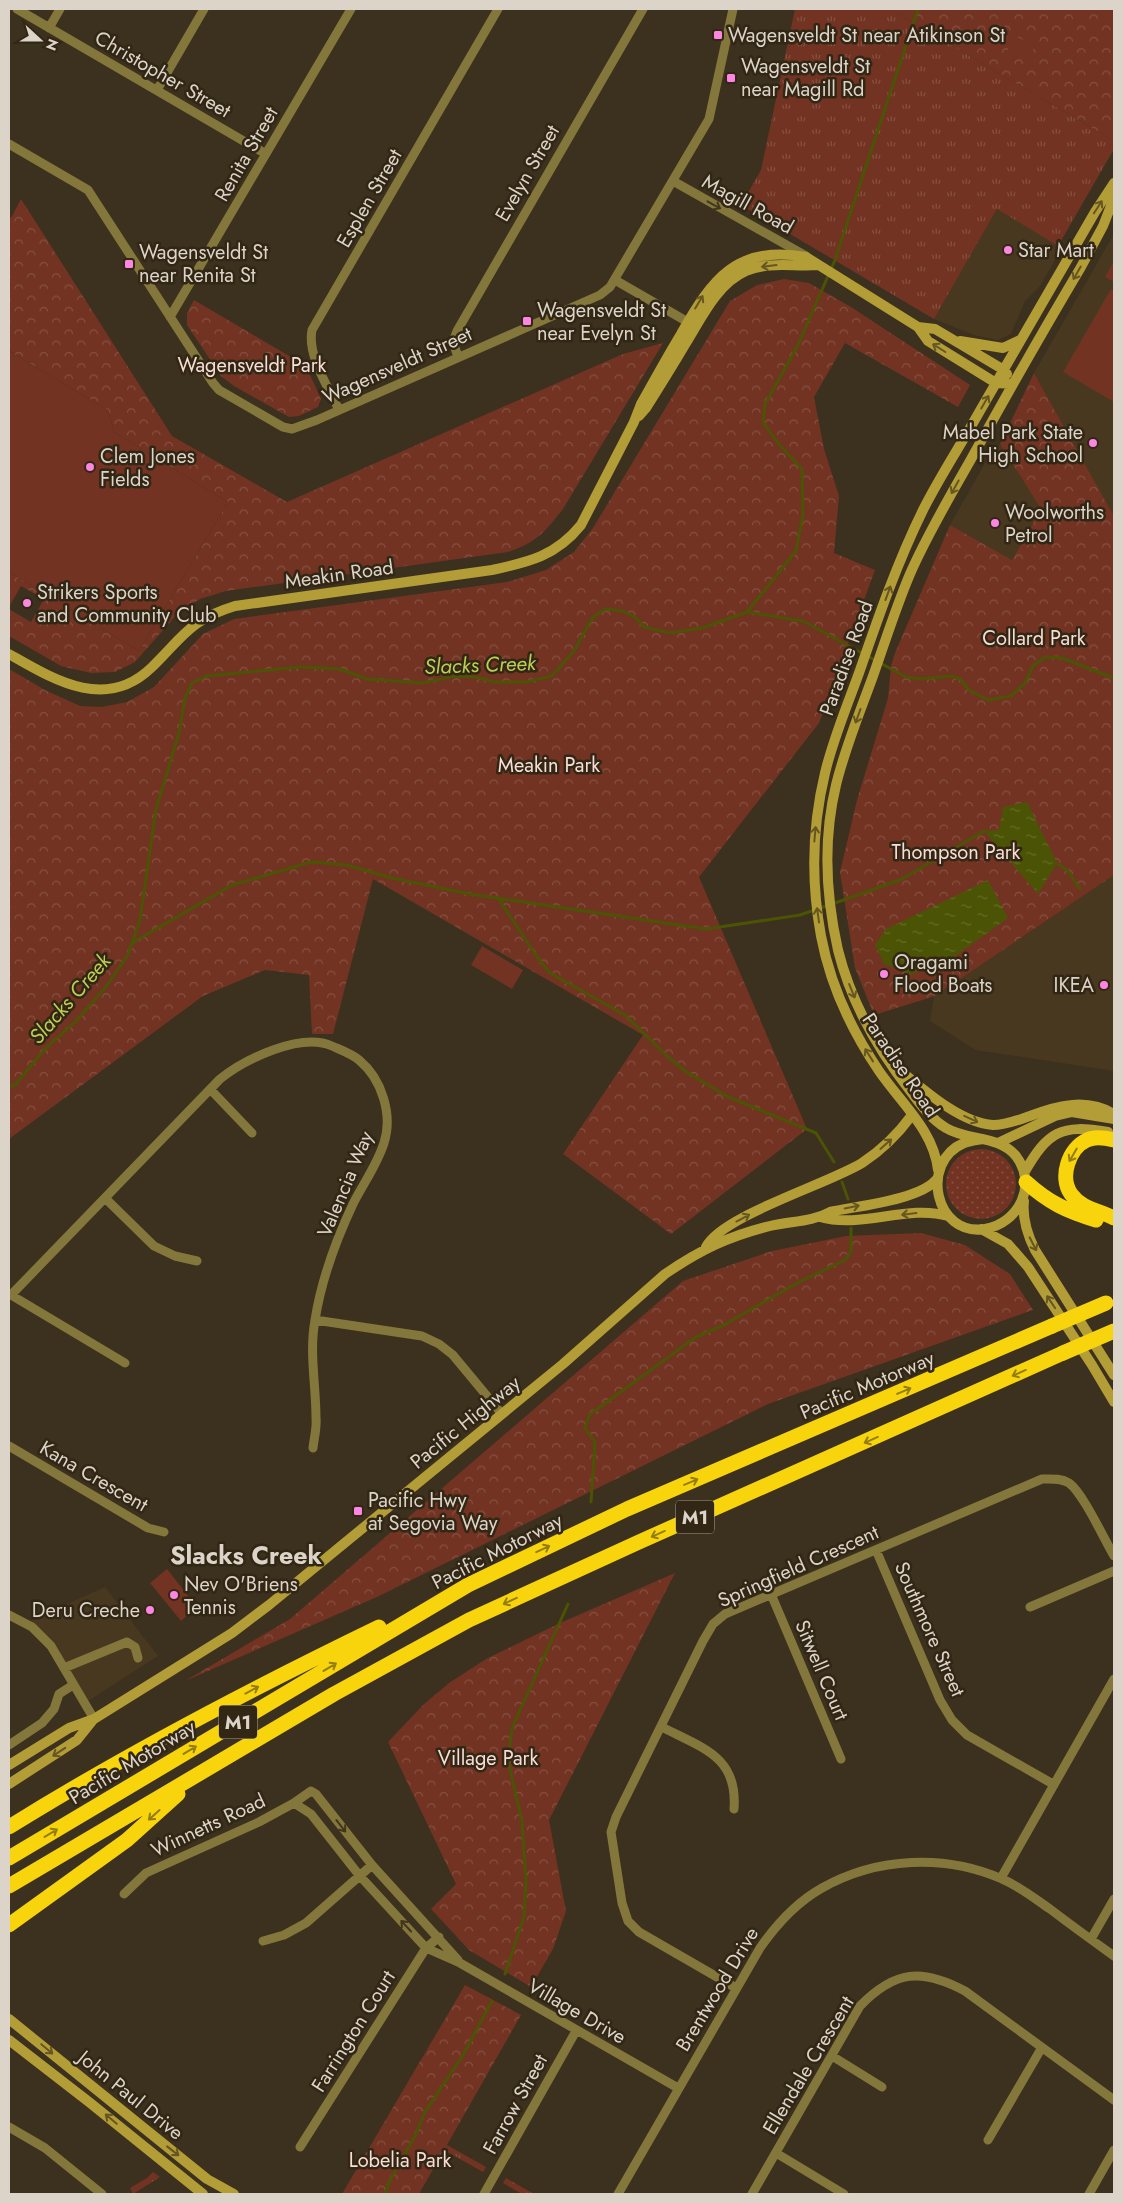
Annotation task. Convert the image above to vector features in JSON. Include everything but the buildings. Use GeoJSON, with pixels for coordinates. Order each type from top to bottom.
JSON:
{"type":"FeatureCollection","features":[{"type":"Feature","properties":{"kind":"highway"},"geometry":{"type":"LineString","coordinates":[[1114,1140],[1102,1138],[1089,1139],[1079,1145],[1069,1161],[1065,1180],[1067,1188],[1080,1203],[1090,1210],[1114,1218]]}},
{"type":"Feature","properties":{"kind":"highway"},"geometry":{"type":"LineString","coordinates":[[1025,1184],[1064,1209],[1107,1223],[1114,1223]]}},
{"type":"Feature","properties":{"kind":"highway","name":"Pacific Motorway"},"geometry":{"type":"LineString","coordinates":[[9,1858],[468,1585],[627,1509],[1110,1301]]}},
{"type":"Feature","properties":{"kind":"highway","name":"M1"},"geometry":{"type":"LineString","coordinates":[[9,1886],[334,1694],[469,1620],[639,1542],[1114,1331]]}},
{"type":"Feature","properties":{"kind":"highway"},"geometry":{"type":"LineString","coordinates":[[9,1827],[84,1780],[262,1685],[468,1585]]}},
{"type":"Feature","properties":{"kind":"highway"},"geometry":{"type":"LineString","coordinates":[[9,1925],[127,1840],[204,1771]]}},
{"type":"Feature","properties":{"kind":"main road","name":"Paradise Road"},"geometry":{"type":"LineString","coordinates":[[937,1175],[934,1146],[879,1071],[852,1028],[833,979],[823,948],[815,883],[814,849],[818,810],[826,771],[871,638],[894,576],[924,508],[1095,212],[1114,183]]}},
{"type":"Feature","properties":{"kind":"main road","name":"Paradise Road"},"geometry":{"type":"LineString","coordinates":[[983,1139],[959,1134],[936,1121],[920,1104],[889,1061],[860,1012],[837,945],[828,883],[828,851],[835,788],[848,744],[910,575],[932,529],[1081,267],[1103,226],[1114,198]]}},
{"type":"Feature","properties":{"kind":"main road","name":"Meakin Road"},"geometry":{"type":"LineString","coordinates":[[9,654],[53,679],[83,689],[105,689],[126,684],[150,670],[193,625],[212,613],[235,606],[492,570],[529,562],[551,552],[568,540],[581,525],[634,422],[641,404],[692,324],[712,284],[721,275],[742,262],[775,254],[806,257],[918,327],[928,341],[996,383],[1013,384]]}},
{"type":"Feature","properties":{"kind":"main road","name":"Meakin Road"},"geometry":{"type":"LineString","coordinates":[[692,324],[726,285],[747,271],[782,264],[818,265]]}},
{"type":"Feature","properties":{"kind":"main road","name":"Meakin Road"},"geometry":{"type":"LineString","coordinates":[[918,327],[935,329],[1004,370],[1013,384]]}},
{"type":"Feature","properties":{"kind":"main road"},"geometry":{"type":"LineString","coordinates":[[952,339],[1003,348],[1021,340]]}},
{"type":"Feature","properties":{"kind":"main road"},"geometry":{"type":"LineString","coordinates":[[889,1061],[942,1103],[980,1123],[992,1125],[1008,1123],[1048,1108],[1073,1103],[1106,1109],[1114,1114]]}},
{"type":"Feature","properties":{"kind":"main road"},"geometry":{"type":"LineString","coordinates":[[998,1143],[1055,1116],[1072,1112],[1114,1119]]}},
{"type":"Feature","properties":{"kind":"main road"},"geometry":{"type":"LineString","coordinates":[[706,1247],[710,1238],[739,1220],[829,1180],[863,1162],[884,1147],[912,1116]]}},
{"type":"Feature","properties":{"kind":"main road"},"geometry":{"type":"LineString","coordinates":[[981,1230],[1000,1225],[1015,1214],[1039,1148],[1056,1135],[1064,1131],[1084,1128],[1114,1133]]}},
{"type":"Feature","properties":{"kind":"main road"},"geometry":{"type":"LineString","coordinates":[[1114,1375],[1035,1250],[1027,1233],[1023,1213],[1025,1184],[1015,1155],[998,1143],[983,1139],[964,1143],[948,1154],[937,1175],[937,1193],[941,1205],[948,1216],[963,1226],[981,1230],[1008,1244],[1028,1267],[1092,1364],[1114,1402]]}},
{"type":"Feature","properties":{"kind":"main road","name":"Pacific Highway"},"geometry":{"type":"LineString","coordinates":[[9,1765],[69,1728],[94,1719],[232,1633],[502,1414],[665,1274],[706,1247],[770,1226],[820,1217],[830,1212],[923,1191],[937,1175]]}},
{"type":"Feature","properties":{"kind":"main road","name":"Pacific Highway"},"geometry":{"type":"LineString","coordinates":[[820,1217],[830,1220],[923,1212],[948,1216]]}},
{"type":"Feature","properties":{"kind":"main road","name":"Pacific Highway"},"geometry":{"type":"LineString","coordinates":[[9,1784],[77,1740],[94,1719]]}},
{"type":"Feature","properties":{"kind":"main road","name":"John Paul Drive"},"geometry":{"type":"LineString","coordinates":[[9,2019],[208,2179],[234,2194]]}},
{"type":"Feature","properties":{"kind":"main road","name":"John Paul Drive"},"geometry":{"type":"LineString","coordinates":[[9,2040],[203,2194]]}},
{"type":"Feature","properties":{"kind":"street","name":"Christopher Street"},"geometry":{"type":"LineString","coordinates":[[17,9],[266,154]]}},
{"type":"Feature","properties":{"kind":"street"},"geometry":{"type":"LineString","coordinates":[[49,28],[60,9]]}},
{"type":"Feature","properties":{"kind":"street"},"geometry":{"type":"LineString","coordinates":[[157,90],[204,9]]}},
{"type":"Feature","properties":{"kind":"street","name":"Renita Street"},"geometry":{"type":"LineString","coordinates":[[170,317],[351,9]]}},
{"type":"Feature","properties":{"kind":"street","name":"Esplen Street"},"geometry":{"type":"LineString","coordinates":[[339,410],[313,352],[310,341],[312,330],[498,9]]}},
{"type":"Feature","properties":{"kind":"street","name":"Evelyn Street"},"geometry":{"type":"LineString","coordinates":[[458,357],[453,342],[457,331],[643,9]]}},
{"type":"Feature","properties":{"kind":"street","name":"Wagensveldt Street"},"geometry":{"type":"LineString","coordinates":[[9,144],[88,190],[219,390],[283,427],[298,428],[600,295],[615,280],[704,128],[712,110],[733,9]]}},
{"type":"Feature","properties":{"kind":"street","name":"Magill Road"},"geometry":{"type":"LineString","coordinates":[[673,181],[806,257]]}},
{"type":"Feature","properties":{"kind":"street"},"geometry":{"type":"LineString","coordinates":[[615,280],[692,324]]}},
{"type":"Feature","properties":{"kind":"street","name":"Valencia Way"},"geometry":{"type":"LineString","coordinates":[[125,1363],[11,1295],[230,1071],[246,1062],[285,1046],[301,1043],[327,1044],[359,1060],[371,1073],[380,1089],[386,1110],[387,1127],[384,1143],[344,1224],[320,1294],[312,1348],[316,1420],[313,1448]]}},
{"type":"Feature","properties":{"kind":"street"},"geometry":{"type":"LineString","coordinates":[[210,1090],[252,1132]]}},
{"type":"Feature","properties":{"kind":"street"},"geometry":{"type":"LineString","coordinates":[[105,1198],[154,1246],[175,1256],[197,1261]]}},
{"type":"Feature","properties":{"kind":"street"},"geometry":{"type":"LineString","coordinates":[[315,1320],[422,1336],[439,1344],[453,1355],[502,1414]]}},
{"type":"Feature","properties":{"kind":"street","name":"Kana Crescent"},"geometry":{"type":"LineString","coordinates":[[9,1446],[148,1528],[164,1532]]}},
{"type":"Feature","properties":{"kind":"street","name":"Springfield Crescent"},"geometry":{"type":"LineString","coordinates":[[736,1988],[639,1932],[628,1921],[622,1903],[612,1832],[616,1817],[713,1624],[725,1614],[1042,1479],[1057,1479],[1068,1483],[1078,1494],[1114,1556]]}},
{"type":"Feature","properties":{"kind":"street","name":"Southmore Street"},"geometry":{"type":"LineString","coordinates":[[876,1550],[940,1700],[952,1720],[966,1735],[1053,1784]]}},
{"type":"Feature","properties":{"kind":"street"},"geometry":{"type":"LineString","coordinates":[[1030,1607],[1114,1571]]}},
{"type":"Feature","properties":{"kind":"street","name":"Sitwell Court"},"geometry":{"type":"LineString","coordinates":[[771,1594],[841,1759]]}},
{"type":"Feature","properties":{"kind":"street"},"geometry":{"type":"LineString","coordinates":[[9,1615],[32,1627],[51,1646],[94,1719]]}},
{"type":"Feature","properties":{"kind":"street"},"geometry":{"type":"LineString","coordinates":[[64,1668],[127,1642],[135,1647],[138,1658]]}},
{"type":"Feature","properties":{"kind":"street"},"geometry":{"type":"LineString","coordinates":[[1001,1878],[1114,1679]]}},
{"type":"Feature","properties":{"kind":"street"},"geometry":{"type":"LineString","coordinates":[[9,1745],[42,1723],[54,1708],[59,1694],[74,1685]]}},
{"type":"Feature","properties":{"kind":"street"},"geometry":{"type":"LineString","coordinates":[[662,1727],[716,1755],[724,1764],[735,1794],[734,1809]]}},
{"type":"Feature","properties":{"kind":"street","name":"Winnetts Road"},"geometry":{"type":"LineString","coordinates":[[124,1894],[146,1873],[259,1822],[294,1803],[310,1791]]}},
{"type":"Feature","properties":{"kind":"street","name":"Village Drive"},"geometry":{"type":"LineString","coordinates":[[310,1791],[316,1794],[372,1865],[460,1962]]}},
{"type":"Feature","properties":{"kind":"street","name":"Village Drive"},"geometry":{"type":"LineString","coordinates":[[294,1803],[311,1814],[359,1875],[426,1948],[460,1962],[576,2031],[678,2088]]}},
{"type":"Feature","properties":{"kind":"street","name":"Brentwood Drive"},"geometry":{"type":"LineString","coordinates":[[618,2194],[760,1948],[780,1922],[821,1888],[850,1875],[882,1866],[908,1862],[954,1864],[1001,1878],[1028,1894],[1114,1956]]}},
{"type":"Feature","properties":{"kind":"street"},"geometry":{"type":"LineString","coordinates":[[263,1941],[284,1935],[306,1922],[372,1865]]}},
{"type":"Feature","properties":{"kind":"street"},"geometry":{"type":"LineString","coordinates":[[1091,1939],[1114,1899]]}},
{"type":"Feature","properties":{"kind":"street","name":"Farrington Court"},"geometry":{"type":"LineString","coordinates":[[300,2148],[426,1948],[439,1937]]}},
{"type":"Feature","properties":{"kind":"street","name":"Ellendale Crescent"},"geometry":{"type":"LineString","coordinates":[[752,2194],[860,2006],[876,1990],[891,1981],[909,1976],[928,1975],[948,1982],[965,1991],[1041,2049],[1114,2100]]}},
{"type":"Feature","properties":{"kind":"street","name":"Farrow Street"},"geometry":{"type":"LineString","coordinates":[[484,2194],[576,2031]]}},
{"type":"Feature","properties":{"kind":"street"},"geometry":{"type":"LineString","coordinates":[[988,2140],[1041,2049]]}},
{"type":"Feature","properties":{"kind":"street"},"geometry":{"type":"LineString","coordinates":[[832,2056],[882,2087]]}},
{"type":"Feature","properties":{"kind":"street"},"geometry":{"type":"LineString","coordinates":[[9,2127],[45,2148],[102,2194]]}},
{"type":"Feature","properties":{"kind":"street"},"geometry":{"type":"LineString","coordinates":[[1089,2194],[1114,2150]]}},
{"type":"Feature","properties":{"kind":"street"},"geometry":{"type":"LineString","coordinates":[[776,2153],[844,2194]]}},
{"type":"Feature","properties":{"kind":"shaded area"},"geometry":{"type":"Polygon","coordinates":[[[997,209],[1062,248],[1040,286],[1025,301],[1011,334],[998,340],[974,335],[934,319],[997,209]]]}},
{"type":"Feature","properties":{"kind":"shaded area","name":"Mabel Park State High School"},"geometry":{"type":"Polygon","coordinates":[[[1114,234],[1114,513],[1112,514],[1034,373],[1114,234]]]}},
{"type":"Feature","properties":{"kind":"shaded area"},"geometry":{"type":"Polygon","coordinates":[[[1000,444],[1041,509],[1012,560],[950,525],[989,456],[1000,444]]]}},
{"type":"Feature","properties":{"kind":"shaded area"},"geometry":{"type":"Polygon","coordinates":[[[1114,875],[1114,1071],[976,1050],[930,1021],[934,997],[1114,875]]]}},
{"type":"Feature","properties":{"kind":"shaded area"},"geometry":{"type":"Polygon","coordinates":[[[105,1587],[158,1656],[88,1701],[55,1645],[30,1621],[105,1587]]]}},
{"type":"Feature","properties":{"kind":"green space"},"geometry":{"type":"Polygon","coordinates":[[[795,9],[890,9],[1114,141],[1114,149],[1058,246],[997,209],[934,319],[741,205],[761,170],[795,9]]]}},
{"type":"Feature","properties":{"kind":"green space"},"geometry":{"type":"Polygon","coordinates":[[[890,9],[1114,9],[1114,141],[890,9]]]}},
{"type":"Feature","properties":{"kind":"green space"},"geometry":{"type":"Polygon","coordinates":[[[1015,36],[1035,46],[1026,62],[1007,51],[1015,36]]]}},
{"type":"Feature","properties":{"kind":"green space"},"geometry":{"type":"Polygon","coordinates":[[[21,199],[172,436],[287,502],[623,354],[663,343],[563,509],[545,531],[533,540],[508,552],[226,591],[200,599],[178,613],[135,662],[115,672],[91,673],[61,666],[9,636],[9,609],[31,622],[44,599],[21,586],[9,607],[9,572],[139,651],[228,502],[114,432],[108,410],[9,351],[9,217],[11,218],[21,199]]]}},
{"type":"Feature","properties":{"kind":"green space"},"geometry":{"type":"Polygon","coordinates":[[[1114,261],[1114,282],[1105,277],[1114,261]]]}},
{"type":"Feature","properties":{"kind":"green space","name":"Meakin Park"},"geometry":{"type":"Polygon","coordinates":[[[784,279],[809,283],[851,307],[970,385],[958,407],[845,343],[814,397],[824,449],[839,496],[834,553],[875,570],[819,723],[699,877],[807,1129],[671,1234],[563,1154],[643,1035],[373,879],[333,1034],[312,1034],[309,975],[265,970],[203,996],[9,1139],[9,669],[45,690],[80,706],[102,707],[127,702],[154,687],[203,634],[234,619],[507,582],[546,570],[574,552],[593,528],[730,301],[757,285],[784,279]]]}},
{"type":"Feature","properties":{"kind":"green space"},"geometry":{"type":"Polygon","coordinates":[[[1111,289],[1114,291],[1114,402],[1063,372],[1111,289]]]}},
{"type":"Feature","properties":{"kind":"green space","name":"Wagensveldt Park"},"geometry":{"type":"Polygon","coordinates":[[[194,300],[306,366],[321,399],[318,407],[299,416],[289,417],[234,386],[221,376],[187,325],[187,313],[194,300]]]}},
{"type":"Feature","properties":{"kind":"green space","name":"Clem Jones Fields"},"geometry":{"type":"Polygon","coordinates":[[[9,351],[108,410],[114,432],[228,502],[139,651],[9,572],[9,351]]]}},
{"type":"Feature","properties":{"kind":"green space"},"geometry":{"type":"Polygon","coordinates":[[[268,367],[284,378],[275,390],[260,379],[268,367]]]}},
{"type":"Feature","properties":{"kind":"green space"},"geometry":{"type":"Polygon","coordinates":[[[1034,373],[1112,513],[1114,513],[1114,875],[935,996],[874,1015],[855,968],[840,872],[857,800],[888,698],[891,666],[895,653],[950,525],[1012,560],[1041,509],[1000,444],[1034,373]]]}},
{"type":"Feature","properties":{"kind":"green space"},"geometry":{"type":"Polygon","coordinates":[[[482,946],[523,970],[512,989],[471,965],[482,946]]]}},
{"type":"Feature","properties":{"kind":"green space"},"geometry":{"type":"Polygon","coordinates":[[[988,1149],[1001,1155],[1010,1164],[1014,1170],[1016,1184],[1014,1198],[1006,1209],[995,1217],[974,1219],[967,1217],[956,1209],[948,1198],[946,1177],[948,1170],[956,1159],[967,1151],[988,1149]]]}},
{"type":"Feature","properties":{"kind":"green space"},"geometry":{"type":"Polygon","coordinates":[[[921,1233],[965,1245],[1010,1274],[1033,1310],[768,1404],[379,1596],[185,1681],[290,1619],[683,1281],[772,1251],[846,1236],[921,1233]]]}},
{"type":"Feature","properties":{"kind":"green space","name":"Nev O'Briens Tennis"},"geometry":{"type":"Polygon","coordinates":[[[167,1569],[197,1607],[181,1621],[150,1583],[167,1569]]]}},
{"type":"Feature","properties":{"kind":"green space","name":"Village Park"},"geometry":{"type":"Polygon","coordinates":[[[675,1573],[549,1820],[566,1911],[553,1949],[531,1987],[469,1950],[431,1909],[456,1884],[388,1742],[423,1705],[449,1683],[486,1659],[560,1623],[675,1573]]]}},
{"type":"Feature","properties":{"kind":"green space","name":"Lobelia Park"},"geometry":{"type":"Polygon","coordinates":[[[465,1985],[521,2015],[419,2194],[342,2194],[465,1985]]]}},
{"type":"Feature","properties":{"kind":"green space"},"geometry":{"type":"Polygon","coordinates":[[[447,2145],[486,2167],[483,2172],[444,2150],[447,2145]]]}},
{"type":"Feature","properties":{"kind":"green space"},"geometry":{"type":"Polygon","coordinates":[[[153,2172],[160,2177],[133,2194],[130,2188],[153,2172]]]}},
{"type":"Feature","properties":{"kind":"green space"},"geometry":{"type":"Polygon","coordinates":[[[506,2178],[534,2194],[522,2194],[503,2183],[506,2178]]]}},
{"type":"Feature","properties":{"kind":"water"},"geometry":{"type":"Polygon","coordinates":[[[1027,802],[1057,863],[1038,894],[984,831],[999,830],[1003,807],[1027,802]]]}},
{"type":"Feature","properties":{"kind":"water"},"geometry":{"type":"Polygon","coordinates":[[[988,880],[1008,918],[944,964],[911,974],[884,964],[875,945],[886,929],[988,880]]]}},
{"type":"Feature","properties":{"kind":"waterway"},"geometry":{"type":"LineString","coordinates":[[747,612],[796,551],[803,514],[802,469],[778,443],[763,422],[765,404],[797,347],[835,260],[918,9]]}},
{"type":"Feature","properties":{"kind":"waterway","name":"Slacks Creek"},"geometry":{"type":"LineString","coordinates":[[9,1087],[16,1084],[45,1049],[76,1021],[105,988],[128,955],[140,920],[156,809],[179,733],[185,698],[192,683],[206,676],[300,667],[340,669],[367,679],[423,683],[455,676],[475,677],[495,682],[526,682],[552,676],[574,651],[593,617],[606,609],[622,611],[635,617],[644,627],[670,633],[702,628],[747,612],[803,621],[906,677],[922,679],[951,676],[960,679],[969,690],[988,700],[1011,696],[1025,683],[1033,666],[1045,657],[1062,658],[1114,677]]}},
{"type":"Feature","properties":{"kind":"waterway"},"geometry":{"type":"LineString","coordinates":[[132,943],[232,885],[311,862],[347,865],[392,878],[470,894],[706,929],[800,915],[861,894],[902,879],[984,831],[987,832]]}},
{"type":"Feature","properties":{"kind":"waterway"},"geometry":{"type":"LineString","coordinates":[[1053,861],[1067,870],[1080,889]]}},
{"type":"Feature","properties":{"kind":"waterway"},"geometry":{"type":"LineString","coordinates":[[498,898],[537,957],[550,973],[625,1015],[685,1071],[726,1096],[816,1133],[834,1162]]}},
{"type":"Feature","properties":{"kind":"waterway"},"geometry":{"type":"LineString","coordinates":[[842,1182],[848,1199]]}},
{"type":"Feature","properties":{"kind":"waterway"},"geometry":{"type":"LineString","coordinates":[[591,1502],[595,1442],[585,1428],[589,1415],[696,1337],[724,1325],[799,1282],[845,1260],[851,1252],[851,1228]]}},
{"type":"Feature","properties":{"kind":"waterway"},"geometry":{"type":"LineString","coordinates":[[505,1974],[524,1917],[526,1882],[522,1821],[508,1761],[512,1728],[568,1604]]}},
{"type":"Feature","properties":{"kind":"waterway"},"geometry":{"type":"LineString","coordinates":[[385,2194],[389,2182],[415,2136],[425,2112],[463,2055],[492,2001]]}},
{"type":"Feature","properties":{"kind":"place","name":"Wagensveldt St near Atikinson St"},"geometry":{"type":"Point","coordinates":[718,35]}},
{"type":"Feature","properties":{"kind":"place","name":"Wagensveldt St near Magill Rd"},"geometry":{"type":"Point","coordinates":[731,78]}},
{"type":"Feature","properties":{"kind":"place","name":"Star Mart"},"geometry":{"type":"Point","coordinates":[1008,250]}},
{"type":"Feature","properties":{"kind":"place","name":"Wagensveldt St near Renita St"},"geometry":{"type":"Point","coordinates":[129,264]}},
{"type":"Feature","properties":{"kind":"place","name":"Wagensveldt St near Evelyn St"},"geometry":{"type":"Point","coordinates":[527,321]}},
{"type":"Feature","properties":{"kind":"place","name":"Mabel Park State High School"},"geometry":{"type":"Point","coordinates":[1093,443]}},
{"type":"Feature","properties":{"kind":"place","name":"Clem Jones Fields"},"geometry":{"type":"Point","coordinates":[90,467]}},
{"type":"Feature","properties":{"kind":"place","name":"Woolworths Petrol"},"geometry":{"type":"Point","coordinates":[995,523]}},
{"type":"Feature","properties":{"kind":"place","name":"Strikers Sports and Community Club"},"geometry":{"type":"Point","coordinates":[27,603]}},
{"type":"Feature","properties":{"kind":"place","name":"Oragami Flood Boats"},"geometry":{"type":"Point","coordinates":[884,974]}},
{"type":"Feature","properties":{"kind":"place","name":"IKEA"},"geometry":{"type":"Point","coordinates":[1104,985]}},
{"type":"Feature","properties":{"kind":"place","name":"Pacific Hwy at Segovia Way"},"geometry":{"type":"Point","coordinates":[358,1511]}},
{"type":"Feature","properties":{"kind":"place","name":"Nev O'Briens Tennis"},"geometry":{"type":"Point","coordinates":[174,1595]}},
{"type":"Feature","properties":{"kind":"place","name":"Deru Creche"},"geometry":{"type":"Point","coordinates":[150,1610]}},
{"type":"Feature","properties":{"kind":"district","name":"Slacks Creek"},"geometry":{"type":"Point","coordinates":[246,1555]}},
{"type":"Feature","properties":{"kind":"park label","name":"Collard Park"},"geometry":{"type":"Point","coordinates":[1034,638]}},
{"type":"Feature","properties":{"kind":"park label","name":"Thompson Park"},"geometry":{"type":"Point","coordinates":[956,852]}}]}
